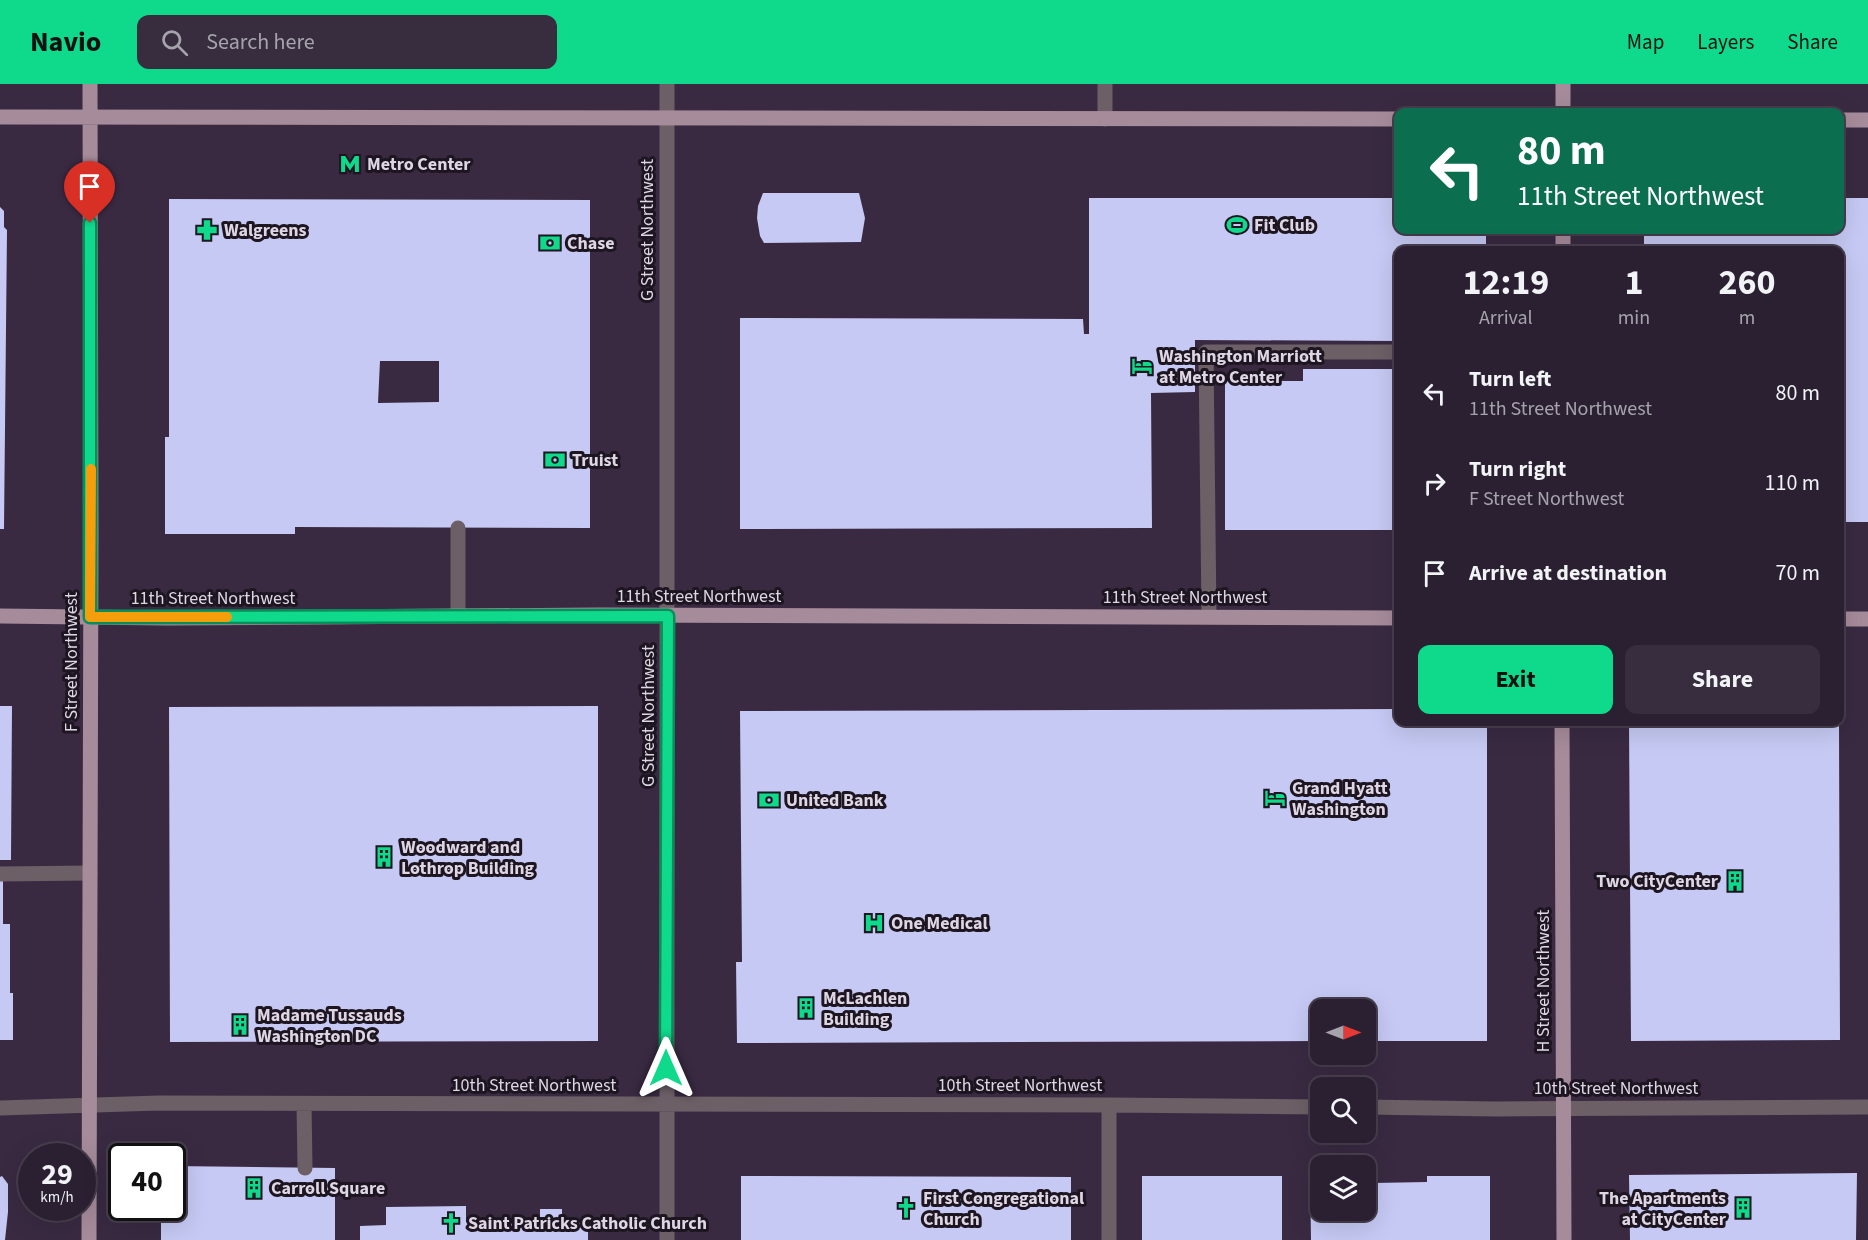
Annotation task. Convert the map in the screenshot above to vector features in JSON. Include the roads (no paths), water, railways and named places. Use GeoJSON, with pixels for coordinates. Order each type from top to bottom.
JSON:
{"type":"FeatureCollection","features":[{"type":"Feature","properties":{"kind":"main road","name":"F Street Northwest"},"geometry":{"type":"LineString","coordinates":[[89,1240],[90,84]]}},
{"type":"Feature","properties":{"kind":"main road"},"geometry":{"type":"LineString","coordinates":[[1563,84],[1563,108]]}},
{"type":"Feature","properties":{"kind":"main road"},"geometry":{"type":"LineString","coordinates":[[0,117],[1394,119]]}},
{"type":"Feature","properties":{"kind":"main road"},"geometry":{"type":"LineString","coordinates":[[1844,120],[1868,120]]}},
{"type":"Feature","properties":{"kind":"main road","name":"11th Street Northwest"},"geometry":{"type":"LineString","coordinates":[[0,616],[1394,618]]}},
{"type":"Feature","properties":{"kind":"main road"},"geometry":{"type":"LineString","coordinates":[[1844,619],[1868,619]]}},
{"type":"Feature","properties":{"kind":"main road","name":"H Street Northwest"},"geometry":{"type":"LineString","coordinates":[[1562,726],[1563,1240]]}},
{"type":"Feature","properties":{"kind":"street","name":"G Street Northwest"},"geometry":{"type":"LineString","coordinates":[[667,84],[667,1240]]}},
{"type":"Feature","properties":{"kind":"street"},"geometry":{"type":"LineString","coordinates":[[1105,84],[1105,119]]}},
{"type":"Feature","properties":{"kind":"street"},"geometry":{"type":"LineString","coordinates":[[1209,616],[1206,352],[1394,352]]}},
{"type":"Feature","properties":{"kind":"street"},"geometry":{"type":"LineString","coordinates":[[458,528],[458,616]]}},
{"type":"Feature","properties":{"kind":"street"},"geometry":{"type":"LineString","coordinates":[[0,874],[90,873]]}},
{"type":"Feature","properties":{"kind":"street"},"geometry":{"type":"LineString","coordinates":[[304,1104],[305,1168]]}},
{"type":"Feature","properties":{"kind":"street","name":"10th Street Northwest"},"geometry":{"type":"LineString","coordinates":[[0,1108],[89,1105],[304,1104],[1310,1107]]}},
{"type":"Feature","properties":{"kind":"street"},"geometry":{"type":"LineString","coordinates":[[1109,1105],[1109,1240]]}},
{"type":"Feature","properties":{"kind":"street","name":"10th Street Northwest"},"geometry":{"type":"LineString","coordinates":[[1376,1107],[1868,1107]]}},
{"type":"Feature","properties":{"kind":"place","name":"Metro Center"},"geometry":{"type":"Point","coordinates":[350,164]}},
{"type":"Feature","properties":{"kind":"place","name":"Fit Club"},"geometry":{"type":"Point","coordinates":[1237,225]}},
{"type":"Feature","properties":{"kind":"place","name":"Walgreens"},"geometry":{"type":"Point","coordinates":[207,230]}},
{"type":"Feature","properties":{"kind":"place","name":"Chase"},"geometry":{"type":"Point","coordinates":[550,243]}},
{"type":"Feature","properties":{"kind":"place","name":"Washington Marriott at Metro Center"},"geometry":{"type":"Point","coordinates":[1142,366]}},
{"type":"Feature","properties":{"kind":"place","name":"Truist"},"geometry":{"type":"Point","coordinates":[555,460]}},
{"type":"Feature","properties":{"kind":"place","name":"Grand Hyatt Washington"},"geometry":{"type":"Point","coordinates":[1275,798]}},
{"type":"Feature","properties":{"kind":"place","name":"United Bank"},"geometry":{"type":"Point","coordinates":[769,800]}},
{"type":"Feature","properties":{"kind":"place","name":"Woodward and Lothrop Building"},"geometry":{"type":"Point","coordinates":[384,857]}},
{"type":"Feature","properties":{"kind":"place","name":"Two CityCenter"},"geometry":{"type":"Point","coordinates":[1735,881]}},
{"type":"Feature","properties":{"kind":"place","name":"One Medical"},"geometry":{"type":"Point","coordinates":[874,923]}},
{"type":"Feature","properties":{"kind":"place","name":"McLachlen Building"},"geometry":{"type":"Point","coordinates":[806,1008]}},
{"type":"Feature","properties":{"kind":"place","name":"Madame Tussauds Washington DC"},"geometry":{"type":"Point","coordinates":[240,1025]}},
{"type":"Feature","properties":{"kind":"place","name":"Carroll Square"},"geometry":{"type":"Point","coordinates":[254,1188]}},
{"type":"Feature","properties":{"kind":"place","name":"First Congregational Church"},"geometry":{"type":"Point","coordinates":[906,1208]}},
{"type":"Feature","properties":{"kind":"place","name":"The Apartments at CityCenter"},"geometry":{"type":"Point","coordinates":[1743,1208]}},
{"type":"Feature","properties":{"kind":"place","name":"Saint Patricks Catholic Church"},"geometry":{"type":"Point","coordinates":[451,1223]}}]}
